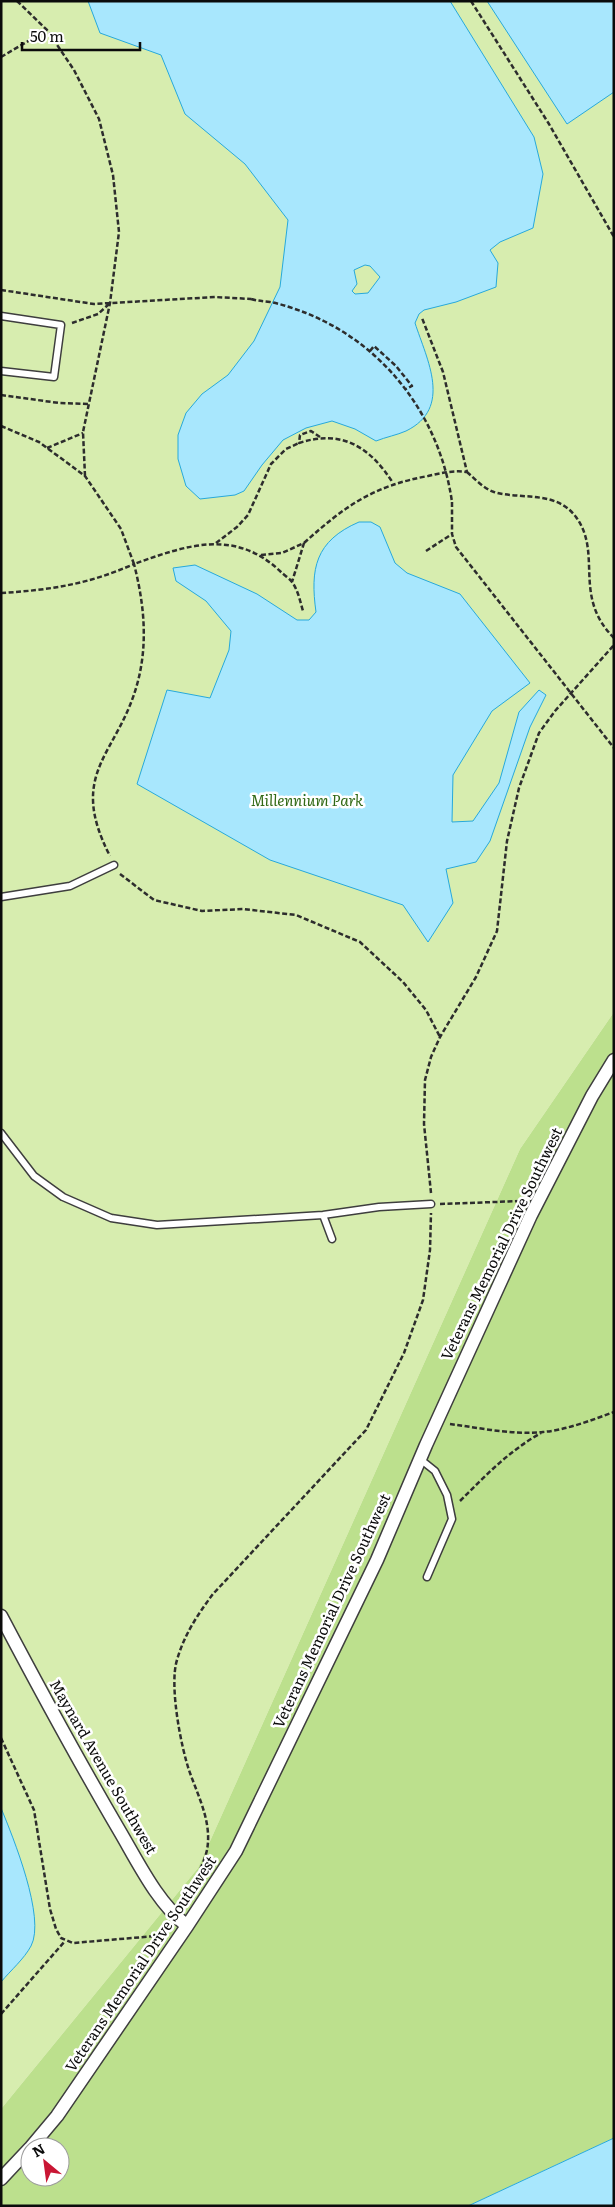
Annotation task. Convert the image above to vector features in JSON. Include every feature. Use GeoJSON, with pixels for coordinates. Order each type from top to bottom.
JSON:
{"type":"FeatureCollection","features":[{"type":"Feature","properties":{"kind":"street","name":"Veterans Memorial Drive Southwest"},"geometry":{"type":"LineString","coordinates":[[39,2137],[57,2116],[236,1851],[378,1560],[436,1421],[537,1204],[592,1096],[614,1060]]}},
{"type":"Feature","properties":{"kind":"street","name":"Maynard Avenue Southwest"},"geometry":{"type":"LineString","coordinates":[[1,1616],[76,1757],[146,1876],[172,1914],[187,1926]]}},
{"type":"Feature","properties":{"kind":"street","name":"Veterans Memorial Drive Southwest"},"geometry":{"type":"LineString","coordinates":[[1,2179],[20,2158]]}},
{"type":"Feature","properties":{"kind":"lane"},"geometry":{"type":"LineString","coordinates":[[1,316],[62,326],[54,377],[1,371]]}},
{"type":"Feature","properties":{"kind":"lane"},"geometry":{"type":"LineString","coordinates":[[1,897],[70,886],[114,865]]}},
{"type":"Feature","properties":{"kind":"lane"},"geometry":{"type":"LineString","coordinates":[[1,1134],[34,1176],[64,1197],[111,1218],[156,1225],[323,1215],[379,1207],[431,1204]]}},
{"type":"Feature","properties":{"kind":"lane"},"geometry":{"type":"LineString","coordinates":[[323,1215],[332,1238]]}},
{"type":"Feature","properties":{"kind":"lane"},"geometry":{"type":"LineString","coordinates":[[420,1459],[435,1471],[447,1495],[452,1519],[427,1577]]}},
{"type":"Feature","properties":{"kind":"path"},"geometry":{"type":"LineString","coordinates":[[17,1],[47,30],[74,70],[99,119],[113,175],[119,232],[110,303],[83,432],[85,476]]}},
{"type":"Feature","properties":{"kind":"path"},"geometry":{"type":"LineString","coordinates":[[471,1],[549,124],[614,238]]}},
{"type":"Feature","properties":{"kind":"path"},"geometry":{"type":"LineString","coordinates":[[1,57],[47,30]]}},
{"type":"Feature","properties":{"kind":"path"},"geometry":{"type":"LineString","coordinates":[[1,290],[94,304],[215,297],[271,302],[306,313],[329,324],[370,351],[406,389],[431,430],[449,484],[452,502],[452,534],[460,552],[614,748]]}},
{"type":"Feature","properties":{"kind":"path"},"geometry":{"type":"LineString","coordinates":[[62,326],[92,317],[110,303]]}},
{"type":"Feature","properties":{"kind":"path"},"geometry":{"type":"LineString","coordinates":[[422,318],[443,372],[467,472]]}},
{"type":"Feature","properties":{"kind":"path"},"geometry":{"type":"LineString","coordinates":[[370,351],[374,346],[396,366],[412,386],[406,389]]}},
{"type":"Feature","properties":{"kind":"path"},"geometry":{"type":"LineString","coordinates":[[1,395],[59,403],[89,404]]}},
{"type":"Feature","properties":{"kind":"path"},"geometry":{"type":"LineString","coordinates":[[1,426],[39,442],[85,476],[121,529],[141,590],[145,634],[138,681],[129,706],[100,762],[94,783],[92,806],[98,830],[114,865],[122,876],[154,900],[202,911],[243,909],[296,915],[360,942],[403,982],[426,1010],[440,1037]]}},
{"type":"Feature","properties":{"kind":"path"},"geometry":{"type":"LineString","coordinates":[[299,443],[300,436],[311,431],[320,437]]}},
{"type":"Feature","properties":{"kind":"path"},"geometry":{"type":"LineString","coordinates":[[47,448],[83,432]]}},
{"type":"Feature","properties":{"kind":"path"},"geometry":{"type":"LineString","coordinates":[[216,544],[237,527],[248,515],[271,464],[286,450],[299,443],[320,437],[348,441],[375,459],[393,483]]}},
{"type":"Feature","properties":{"kind":"path"},"geometry":{"type":"LineString","coordinates":[[261,555],[282,554],[304,543],[331,518],[352,503],[393,483],[458,471],[467,472],[493,491],[547,498],[569,509],[575,517],[586,541],[589,593],[596,614],[614,638]]}},
{"type":"Feature","properties":{"kind":"path"},"geometry":{"type":"LineString","coordinates":[[426,550],[452,534]]}},
{"type":"Feature","properties":{"kind":"path"},"geometry":{"type":"LineString","coordinates":[[292,582],[304,543]]}},
{"type":"Feature","properties":{"kind":"path"},"geometry":{"type":"LineString","coordinates":[[1,593],[44,591],[63,587],[102,578],[170,551],[216,544],[241,546],[261,555],[292,582],[303,611]]}},
{"type":"Feature","properties":{"kind":"path"},"geometry":{"type":"LineString","coordinates":[[1,1738],[34,1810],[50,1909],[56,1929],[65,1941],[72,1943],[156,1936],[194,1881],[207,1850],[207,1820],[189,1769],[177,1716],[176,1662],[197,1615],[213,1594],[366,1430],[404,1353],[422,1300],[430,1250],[431,1204],[423,1103],[431,1056],[440,1037],[476,978],[497,931],[507,841],[519,788],[539,733],[571,693],[614,645]]}},
{"type":"Feature","properties":{"kind":"path"},"geometry":{"type":"LineString","coordinates":[[431,1204],[512,1200],[537,1204]]}},
{"type":"Feature","properties":{"kind":"path"},"geometry":{"type":"LineString","coordinates":[[436,1421],[489,1430],[543,1432],[594,1420],[614,1412]]}},
{"type":"Feature","properties":{"kind":"path"},"geometry":{"type":"LineString","coordinates":[[450,1511],[496,1464],[518,1446],[543,1432]]}},
{"type":"Feature","properties":{"kind":"path"},"geometry":{"type":"LineString","coordinates":[[1,2014],[65,1941]]}},
{"type":"Feature","properties":{"kind":"green space","name":"Millennium Park"},"geometry":{"type":"Polygon","coordinates":[[[1,1],[614,1],[614,1012],[520,1149],[198,1868],[1,2109],[1,1]]]}},
{"type":"Feature","properties":{"kind":"green space"},"geometry":{"type":"Polygon","coordinates":[[[614,1012],[614,2138],[468,2206],[1,2206],[1,2109],[198,1868],[520,1149],[614,1012]]]}},
{"type":"Feature","properties":{"kind":"water"},"geometry":{"type":"Polygon","coordinates":[[[88,1],[450,1],[534,137],[543,174],[533,228],[500,242],[490,250],[498,263],[496,287],[456,302],[424,310],[419,314],[415,323],[430,367],[433,382],[433,396],[429,410],[420,421],[406,431],[376,441],[355,429],[332,421],[306,428],[283,440],[244,491],[235,495],[200,499],[186,486],[178,459],[178,435],[186,413],[202,394],[228,375],[254,341],[280,287],[288,220],[245,164],[185,114],[161,55],[100,33],[88,1]],[[365,265],[354,270],[357,284],[352,291],[355,294],[368,293],[380,277],[370,266],[365,265]]]}},
{"type":"Feature","properties":{"kind":"water"},"geometry":{"type":"Polygon","coordinates":[[[487,1],[614,1],[614,92],[567,124],[487,1]]]}},
{"type":"Feature","properties":{"kind":"water"},"geometry":{"type":"Polygon","coordinates":[[[359,522],[371,522],[380,527],[395,563],[407,573],[460,594],[530,683],[492,711],[453,775],[452,822],[473,821],[499,783],[519,712],[539,690],[546,695],[530,727],[490,841],[476,862],[446,869],[453,903],[428,942],[403,905],[270,860],[137,784],[167,690],[210,698],[229,650],[231,631],[206,601],[176,581],[173,568],[195,565],[257,594],[297,620],[309,620],[316,612],[314,597],[315,570],[324,547],[344,530],[359,522]]]}},
{"type":"Feature","properties":{"kind":"water"},"geometry":{"type":"Polygon","coordinates":[[[1,1808],[26,1877],[31,1898],[35,1933],[28,1951],[1,1982],[1,1808]]]}},
{"type":"Feature","properties":{"kind":"water"},"geometry":{"type":"Polygon","coordinates":[[[614,2138],[614,2206],[468,2206],[614,2138]]]}}]}
